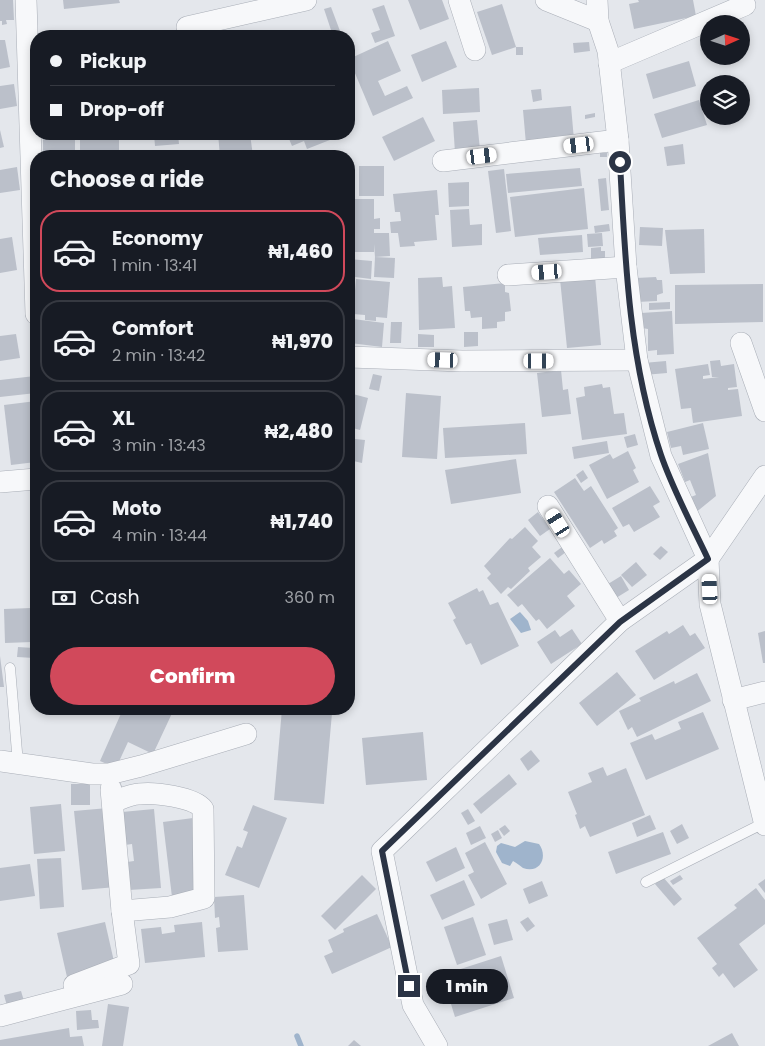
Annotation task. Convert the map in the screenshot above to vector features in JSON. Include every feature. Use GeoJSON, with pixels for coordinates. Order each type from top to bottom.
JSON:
{"type":"FeatureCollection","features":[{"type":"Feature","properties":{"kind":"street"},"geometry":{"type":"LineString","coordinates":[[26,0],[30,124]]}},
{"type":"Feature","properties":{"kind":"street"},"geometry":{"type":"LineString","coordinates":[[187,27],[306,0]]}},
{"type":"Feature","properties":{"kind":"street"},"geometry":{"type":"LineString","coordinates":[[458,0],[475,50]]}},
{"type":"Feature","properties":{"kind":"street"},"geometry":{"type":"LineString","coordinates":[[546,0],[598,21]]}},
{"type":"Feature","properties":{"kind":"street"},"geometry":{"type":"LineString","coordinates":[[597,0],[598,21],[609,63],[618,140],[626,267],[636,360],[661,456],[708,559],[710,604],[764,824]]}},
{"type":"Feature","properties":{"kind":"street"},"geometry":{"type":"LineString","coordinates":[[609,63],[745,5]]}},
{"type":"Feature","properties":{"kind":"street"},"geometry":{"type":"LineString","coordinates":[[443,161],[618,140]]}},
{"type":"Feature","properties":{"kind":"street"},"geometry":{"type":"LineString","coordinates":[[508,275],[626,267]]}},
{"type":"Feature","properties":{"kind":"street"},"geometry":{"type":"LineString","coordinates":[[741,343],[765,411]]}},
{"type":"Feature","properties":{"kind":"street"},"geometry":{"type":"LineString","coordinates":[[355,357],[462,361],[636,360]]}},
{"type":"Feature","properties":{"kind":"street"},"geometry":{"type":"LineString","coordinates":[[0,482],[30,480]]}},
{"type":"Feature","properties":{"kind":"street"},"geometry":{"type":"LineString","coordinates":[[437,1046],[413,1005],[382,851],[620,622],[708,559],[763,483]]}},
{"type":"Feature","properties":{"kind":"street"},"geometry":{"type":"LineString","coordinates":[[548,506],[620,622]]}},
{"type":"Feature","properties":{"kind":"street"},"geometry":{"type":"LineString","coordinates":[[733,700],[765,692]]}},
{"type":"Feature","properties":{"kind":"street"},"geometry":{"type":"LineString","coordinates":[[9,763],[92,774],[109,774],[246,734]]}},
{"type":"Feature","properties":{"kind":"street"},"geometry":{"type":"LineString","coordinates":[[74,985],[129,964],[122,912],[109,774]]}},
{"type":"Feature","properties":{"kind":"street"},"geometry":{"type":"LineString","coordinates":[[113,802],[137,794],[149,794],[192,801],[203,810],[204,898],[170,906],[122,912]]}},
{"type":"Feature","properties":{"kind":"street"},"geometry":{"type":"LineString","coordinates":[[0,1016],[122,984]]}},
{"type":"Feature","properties":{"kind":"lane"},"geometry":{"type":"LineString","coordinates":[[9,763],[10,668]]}},
{"type":"Feature","properties":{"kind":"lane"},"geometry":{"type":"LineString","coordinates":[[646,882],[764,824]]}},
{"type":"Feature","properties":{"kind":"water"},"geometry":{"type":"Polygon","coordinates":[[[520,612],[528,621],[531,630],[521,633],[510,619],[520,612]]]}},
{"type":"Feature","properties":{"kind":"water"},"geometry":{"type":"Polygon","coordinates":[[[525,841],[539,844],[542,849],[543,858],[538,866],[529,869],[523,868],[513,861],[510,866],[502,863],[496,852],[497,846],[501,843],[515,847],[525,841]]]}},
{"type":"Feature","properties":{"kind":"building"},"geometry":{"type":"Polygon","coordinates":[[[0,0],[13,0],[14,20],[6,20],[7,24],[2,25],[2,21],[0,21],[0,0]]]}},
{"type":"Feature","properties":{"kind":"building"},"geometry":{"type":"Polygon","coordinates":[[[63,0],[119,0],[120,3],[64,9],[63,0]]]}},
{"type":"Feature","properties":{"kind":"building"},"geometry":{"type":"Polygon","coordinates":[[[408,0],[442,0],[449,19],[420,30],[408,0]]]}},
{"type":"Feature","properties":{"kind":"building"},"geometry":{"type":"Polygon","coordinates":[[[638,0],[693,0],[696,16],[634,29],[629,4],[639,2],[638,0]]]}},
{"type":"Feature","properties":{"kind":"building"},"geometry":{"type":"Polygon","coordinates":[[[502,4],[516,47],[492,55],[477,12],[502,4]]]}},
{"type":"Feature","properties":{"kind":"building"},"geometry":{"type":"Polygon","coordinates":[[[384,5],[395,36],[375,43],[371,33],[380,30],[372,9],[384,5]]]}},
{"type":"Feature","properties":{"kind":"building"},"geometry":{"type":"Polygon","coordinates":[[[331,7],[340,30],[331,30],[324,9],[331,7]]]}},
{"type":"Feature","properties":{"kind":"building"},"geometry":{"type":"Polygon","coordinates":[[[0,40],[5,40],[10,67],[0,69],[0,40]]]}},
{"type":"Feature","properties":{"kind":"building"},"geometry":{"type":"Polygon","coordinates":[[[388,41],[401,71],[378,81],[385,96],[407,86],[413,98],[373,116],[355,73],[355,56],[388,41]]]}},
{"type":"Feature","properties":{"kind":"building"},"geometry":{"type":"Polygon","coordinates":[[[446,41],[457,67],[422,82],[411,55],[446,41]]]}},
{"type":"Feature","properties":{"kind":"building"},"geometry":{"type":"Polygon","coordinates":[[[589,42],[590,51],[574,53],[573,43],[589,42]]]}},
{"type":"Feature","properties":{"kind":"building"},"geometry":{"type":"Polygon","coordinates":[[[516,47],[523,47],[523,55],[516,55],[516,47]]]}},
{"type":"Feature","properties":{"kind":"building"},"geometry":{"type":"Polygon","coordinates":[[[689,61],[696,86],[653,99],[646,74],[689,61]]]}},
{"type":"Feature","properties":{"kind":"building"},"geometry":{"type":"Polygon","coordinates":[[[14,84],[17,106],[0,109],[0,86],[14,84]]]}},
{"type":"Feature","properties":{"kind":"building"},"geometry":{"type":"Polygon","coordinates":[[[479,88],[480,112],[443,114],[442,90],[479,88]]]}},
{"type":"Feature","properties":{"kind":"building"},"geometry":{"type":"Polygon","coordinates":[[[541,89],[542,100],[533,102],[531,90],[541,89]]]}},
{"type":"Feature","properties":{"kind":"building"},"geometry":{"type":"Polygon","coordinates":[[[699,100],[700,125],[707,125],[662,138],[654,114],[699,100]]]}},
{"type":"Feature","properties":{"kind":"building"},"geometry":{"type":"Polygon","coordinates":[[[571,106],[574,140],[526,144],[523,110],[571,106]]]}},
{"type":"Feature","properties":{"kind":"building"},"geometry":{"type":"Polygon","coordinates":[[[595,113],[595,117],[585,119],[585,115],[595,113]]]}},
{"type":"Feature","properties":{"kind":"building"},"geometry":{"type":"Polygon","coordinates":[[[423,117],[435,141],[394,161],[382,137],[423,117]]]}},
{"type":"Feature","properties":{"kind":"building"},"geometry":{"type":"Polygon","coordinates":[[[477,120],[480,150],[455,153],[453,122],[477,120]]]}},
{"type":"Feature","properties":{"kind":"building"},"geometry":{"type":"Polygon","coordinates":[[[0,130],[4,147],[0,148],[0,130]]]}},
{"type":"Feature","properties":{"kind":"building"},"geometry":{"type":"Polygon","coordinates":[[[43,140],[75,140],[75,150],[43,150],[43,140]]]}},
{"type":"Feature","properties":{"kind":"building"},"geometry":{"type":"Polygon","coordinates":[[[80,140],[119,140],[119,150],[80,150],[80,140]]]}},
{"type":"Feature","properties":{"kind":"building"},"geometry":{"type":"Polygon","coordinates":[[[154,140],[179,140],[179,144],[155,146],[154,140]]]}},
{"type":"Feature","properties":{"kind":"building"},"geometry":{"type":"Polygon","coordinates":[[[219,140],[251,140],[252,150],[219,150],[219,140]]]}},
{"type":"Feature","properties":{"kind":"building"},"geometry":{"type":"Polygon","coordinates":[[[290,140],[330,140],[307,149],[304,141],[292,146],[290,140]]]}},
{"type":"Feature","properties":{"kind":"building"},"geometry":{"type":"Polygon","coordinates":[[[683,144],[685,164],[667,166],[664,147],[683,144]]]}},
{"type":"Feature","properties":{"kind":"building"},"geometry":{"type":"Polygon","coordinates":[[[600,153],[607,153],[607,157],[600,157],[600,153]]]}},
{"type":"Feature","properties":{"kind":"building"},"geometry":{"type":"Polygon","coordinates":[[[359,166],[384,166],[384,196],[359,196],[359,166]]]}},
{"type":"Feature","properties":{"kind":"building"},"geometry":{"type":"Polygon","coordinates":[[[17,167],[20,190],[0,193],[0,170],[17,167]]]}},
{"type":"Feature","properties":{"kind":"building"},"geometry":{"type":"Polygon","coordinates":[[[580,168],[582,186],[508,193],[506,174],[580,168]]]}},
{"type":"Feature","properties":{"kind":"building"},"geometry":{"type":"Polygon","coordinates":[[[504,169],[511,231],[496,233],[488,171],[504,169]]]}},
{"type":"Feature","properties":{"kind":"building"},"geometry":{"type":"Polygon","coordinates":[[[606,178],[609,210],[601,211],[598,179],[606,178]]]}},
{"type":"Feature","properties":{"kind":"building"},"geometry":{"type":"Polygon","coordinates":[[[469,182],[469,206],[449,207],[448,183],[469,182]]]}},
{"type":"Feature","properties":{"kind":"building"},"geometry":{"type":"Polygon","coordinates":[[[584,188],[588,229],[515,237],[510,197],[584,188]]]}},
{"type":"Feature","properties":{"kind":"building"},"geometry":{"type":"Polygon","coordinates":[[[437,190],[439,215],[435,215],[437,240],[414,242],[415,246],[400,247],[398,233],[391,233],[390,222],[401,221],[400,212],[395,212],[393,194],[437,190]]]}},
{"type":"Feature","properties":{"kind":"building"},"geometry":{"type":"Polygon","coordinates":[[[355,199],[374,199],[374,219],[380,218],[380,229],[374,229],[374,233],[389,233],[390,256],[375,257],[374,244],[374,252],[355,252],[355,199]]]}},
{"type":"Feature","properties":{"kind":"building"},"geometry":{"type":"Polygon","coordinates":[[[469,209],[470,225],[482,224],[482,245],[452,247],[450,210],[469,209]]]}},
{"type":"Feature","properties":{"kind":"building"},"geometry":{"type":"Polygon","coordinates":[[[609,224],[610,231],[595,233],[594,226],[609,224]]]}},
{"type":"Feature","properties":{"kind":"building"},"geometry":{"type":"Polygon","coordinates":[[[640,227],[663,228],[662,246],[639,245],[640,227]]]}},
{"type":"Feature","properties":{"kind":"building"},"geometry":{"type":"Polygon","coordinates":[[[704,229],[705,273],[670,274],[665,230],[704,229]]]}},
{"type":"Feature","properties":{"kind":"building"},"geometry":{"type":"Polygon","coordinates":[[[602,233],[603,246],[588,247],[587,234],[602,233]]]}},
{"type":"Feature","properties":{"kind":"building"},"geometry":{"type":"Polygon","coordinates":[[[582,235],[583,252],[540,255],[538,238],[582,235]]]}},
{"type":"Feature","properties":{"kind":"building"},"geometry":{"type":"Polygon","coordinates":[[[12,237],[17,270],[0,273],[0,239],[12,237]]]}},
{"type":"Feature","properties":{"kind":"building"},"geometry":{"type":"Polygon","coordinates":[[[601,247],[601,251],[605,251],[605,262],[591,262],[591,248],[601,247]]]}},
{"type":"Feature","properties":{"kind":"building"},"geometry":{"type":"Polygon","coordinates":[[[375,257],[395,258],[394,278],[374,277],[375,257]]]}},
{"type":"Feature","properties":{"kind":"building"},"geometry":{"type":"Polygon","coordinates":[[[355,260],[372,261],[371,279],[355,277],[355,260]]]}},
{"type":"Feature","properties":{"kind":"building"},"geometry":{"type":"Polygon","coordinates":[[[595,276],[601,345],[567,348],[560,279],[595,276]]]}},
{"type":"Feature","properties":{"kind":"building"},"geometry":{"type":"Polygon","coordinates":[[[442,277],[443,287],[452,286],[455,328],[419,330],[418,278],[442,277]]]}},
{"type":"Feature","properties":{"kind":"building"},"geometry":{"type":"Polygon","coordinates":[[[656,277],[657,280],[662,280],[663,293],[657,295],[657,301],[637,302],[636,278],[656,277]]]}},
{"type":"Feature","properties":{"kind":"building"},"geometry":{"type":"Polygon","coordinates":[[[356,279],[390,282],[387,318],[376,317],[376,321],[365,320],[365,315],[355,314],[356,279]]]}},
{"type":"Feature","properties":{"kind":"building"},"geometry":{"type":"Polygon","coordinates":[[[505,283],[505,292],[509,293],[511,311],[505,312],[505,321],[497,322],[497,328],[482,329],[482,317],[471,318],[470,311],[465,311],[463,287],[505,283]]]}},
{"type":"Feature","properties":{"kind":"building"},"geometry":{"type":"Polygon","coordinates":[[[763,284],[763,322],[675,324],[675,285],[763,284]]]}},
{"type":"Feature","properties":{"kind":"building"},"geometry":{"type":"Polygon","coordinates":[[[670,302],[670,309],[649,310],[649,303],[670,302]]]}},
{"type":"Feature","properties":{"kind":"building"},"geometry":{"type":"Polygon","coordinates":[[[672,311],[674,354],[657,355],[657,350],[648,351],[648,329],[642,328],[641,313],[672,311]]]}},
{"type":"Feature","properties":{"kind":"building"},"geometry":{"type":"Polygon","coordinates":[[[355,319],[384,323],[382,347],[355,344],[355,319]]]}},
{"type":"Feature","properties":{"kind":"building"},"geometry":{"type":"Polygon","coordinates":[[[391,322],[402,322],[401,343],[390,343],[391,322]]]}},
{"type":"Feature","properties":{"kind":"building"},"geometry":{"type":"Polygon","coordinates":[[[464,332],[478,332],[478,346],[464,347],[464,332]]]}},
{"type":"Feature","properties":{"kind":"building"},"geometry":{"type":"Polygon","coordinates":[[[16,334],[20,358],[0,361],[0,336],[16,334]]]}},
{"type":"Feature","properties":{"kind":"building"},"geometry":{"type":"Polygon","coordinates":[[[418,334],[434,335],[434,347],[418,347],[418,334]]]}},
{"type":"Feature","properties":{"kind":"building"},"geometry":{"type":"Polygon","coordinates":[[[720,360],[721,366],[734,364],[737,387],[728,388],[728,390],[738,389],[742,416],[693,423],[691,408],[681,409],[675,369],[708,364],[710,375],[703,376],[703,379],[719,377],[712,377],[710,361],[720,360]]]}},
{"type":"Feature","properties":{"kind":"building"},"geometry":{"type":"Polygon","coordinates":[[[666,361],[667,373],[644,375],[643,363],[666,361]]]}},
{"type":"Feature","properties":{"kind":"building"},"geometry":{"type":"Polygon","coordinates":[[[561,370],[563,390],[568,389],[571,414],[542,417],[537,373],[561,370]]]}},
{"type":"Feature","properties":{"kind":"building"},"geometry":{"type":"Polygon","coordinates":[[[373,374],[382,376],[379,391],[369,389],[373,374]]]}},
{"type":"Feature","properties":{"kind":"building"},"geometry":{"type":"Polygon","coordinates":[[[30,377],[30,394],[0,397],[0,380],[30,377]]]}},
{"type":"Feature","properties":{"kind":"building"},"geometry":{"type":"Polygon","coordinates":[[[602,384],[603,388],[610,387],[614,414],[624,413],[627,434],[582,440],[576,398],[585,396],[584,387],[602,384]]]}},
{"type":"Feature","properties":{"kind":"building"},"geometry":{"type":"Polygon","coordinates":[[[406,393],[441,396],[437,459],[402,457],[406,393]]]}},
{"type":"Feature","properties":{"kind":"building"},"geometry":{"type":"Polygon","coordinates":[[[355,395],[368,398],[360,430],[355,429],[355,395]]]}},
{"type":"Feature","properties":{"kind":"building"},"geometry":{"type":"Polygon","coordinates":[[[30,402],[30,463],[11,465],[4,405],[30,402]]]}},
{"type":"Feature","properties":{"kind":"building"},"geometry":{"type":"Polygon","coordinates":[[[525,423],[527,454],[445,458],[443,428],[525,423]]]}},
{"type":"Feature","properties":{"kind":"building"},"geometry":{"type":"Polygon","coordinates":[[[703,423],[709,449],[683,455],[681,446],[671,448],[667,432],[703,423]]]}},
{"type":"Feature","properties":{"kind":"building"},"geometry":{"type":"Polygon","coordinates":[[[635,434],[638,445],[627,448],[624,437],[635,434]]]}},
{"type":"Feature","properties":{"kind":"building"},"geometry":{"type":"Polygon","coordinates":[[[355,439],[365,440],[362,463],[355,461],[355,439]]]}},
{"type":"Feature","properties":{"kind":"building"},"geometry":{"type":"Polygon","coordinates":[[[607,441],[609,453],[574,459],[572,447],[607,441]]]}},
{"type":"Feature","properties":{"kind":"building"},"geometry":{"type":"Polygon","coordinates":[[[628,451],[636,468],[633,470],[639,482],[607,499],[589,465],[610,454],[613,459],[628,451]]]}},
{"type":"Feature","properties":{"kind":"building"},"geometry":{"type":"Polygon","coordinates":[[[708,453],[716,496],[689,518],[683,500],[696,495],[690,480],[685,482],[678,464],[708,453]]]}},
{"type":"Feature","properties":{"kind":"building"},"geometry":{"type":"Polygon","coordinates":[[[516,459],[521,493],[451,504],[445,470],[516,459]]]}},
{"type":"Feature","properties":{"kind":"building"},"geometry":{"type":"Polygon","coordinates":[[[583,470],[588,478],[581,483],[576,475],[583,470]]]}},
{"type":"Feature","properties":{"kind":"building"},"geometry":{"type":"Polygon","coordinates":[[[575,478],[584,491],[591,486],[618,528],[614,531],[617,536],[604,544],[602,540],[590,548],[554,492],[575,478]]]}},
{"type":"Feature","properties":{"kind":"building"},"geometry":{"type":"Polygon","coordinates":[[[650,486],[660,502],[653,506],[660,517],[634,532],[629,524],[623,527],[612,508],[650,486]]]}},
{"type":"Feature","properties":{"kind":"building"},"geometry":{"type":"Polygon","coordinates":[[[538,512],[550,529],[540,536],[528,520],[538,512]]]}},
{"type":"Feature","properties":{"kind":"building"},"geometry":{"type":"Polygon","coordinates":[[[525,527],[538,541],[532,547],[541,557],[528,568],[530,571],[511,589],[508,587],[501,594],[487,578],[491,574],[484,566],[510,538],[512,539],[525,527]]]}},
{"type":"Feature","properties":{"kind":"building"},"geometry":{"type":"Polygon","coordinates":[[[661,546],[668,552],[660,560],[653,554],[661,546]]]}},
{"type":"Feature","properties":{"kind":"building"},"geometry":{"type":"Polygon","coordinates":[[[562,547],[566,552],[558,558],[554,553],[562,547]]]}},
{"type":"Feature","properties":{"kind":"building"},"geometry":{"type":"Polygon","coordinates":[[[550,558],[564,574],[569,570],[581,584],[567,596],[575,606],[547,629],[539,619],[536,621],[522,604],[518,607],[507,595],[550,558]]]}},
{"type":"Feature","properties":{"kind":"building"},"geometry":{"type":"Polygon","coordinates":[[[636,562],[647,575],[632,587],[621,575],[636,562]]]}},
{"type":"Feature","properties":{"kind":"building"},"geometry":{"type":"Polygon","coordinates":[[[621,576],[629,590],[616,598],[608,584],[621,576]]]}},
{"type":"Feature","properties":{"kind":"building"},"geometry":{"type":"Polygon","coordinates":[[[477,588],[479,592],[483,590],[490,605],[498,602],[519,646],[481,665],[471,643],[466,645],[453,620],[456,618],[448,603],[477,588]]]}},
{"type":"Feature","properties":{"kind":"building"},"geometry":{"type":"Polygon","coordinates":[[[30,608],[30,642],[5,643],[4,609],[30,608]]]}},
{"type":"Feature","properties":{"kind":"building"},"geometry":{"type":"Polygon","coordinates":[[[683,625],[690,636],[695,633],[705,648],[654,680],[635,651],[667,631],[669,634],[683,625]]]}},
{"type":"Feature","properties":{"kind":"building"},"geometry":{"type":"Polygon","coordinates":[[[572,629],[582,644],[551,664],[537,642],[555,630],[560,637],[572,629]]]}},
{"type":"Feature","properties":{"kind":"building"},"geometry":{"type":"Polygon","coordinates":[[[765,631],[765,663],[763,663],[758,633],[765,631]]]}},
{"type":"Feature","properties":{"kind":"building"},"geometry":{"type":"Polygon","coordinates":[[[18,647],[30,648],[30,658],[17,657],[18,647]]]}},
{"type":"Feature","properties":{"kind":"building"},"geometry":{"type":"Polygon","coordinates":[[[0,656],[4,687],[0,687],[0,656]]]}},
{"type":"Feature","properties":{"kind":"building"},"geometry":{"type":"Polygon","coordinates":[[[617,672],[636,695],[597,726],[579,703],[617,672]]]}},
{"type":"Feature","properties":{"kind":"building"},"geometry":{"type":"Polygon","coordinates":[[[697,673],[711,701],[637,737],[632,727],[628,730],[619,711],[641,701],[639,698],[674,681],[675,684],[697,673]]]}},
{"type":"Feature","properties":{"kind":"building"},"geometry":{"type":"Polygon","coordinates":[[[703,712],[719,749],[646,780],[630,743],[652,734],[655,740],[681,729],[678,722],[703,712]]]}},
{"type":"Feature","properties":{"kind":"building"},"geometry":{"type":"Polygon","coordinates":[[[120,715],[171,715],[153,754],[128,742],[116,768],[100,761],[120,715]]]}},
{"type":"Feature","properties":{"kind":"building"},"geometry":{"type":"Polygon","coordinates":[[[281,715],[332,715],[324,804],[274,800],[281,715]]]}},
{"type":"Feature","properties":{"kind":"building"},"geometry":{"type":"Polygon","coordinates":[[[423,732],[427,780],[366,785],[362,738],[423,732]]]}},
{"type":"Feature","properties":{"kind":"building"},"geometry":{"type":"Polygon","coordinates":[[[531,750],[540,761],[528,771],[520,759],[531,750]]]}},
{"type":"Feature","properties":{"kind":"building"},"geometry":{"type":"Polygon","coordinates":[[[603,767],[607,776],[626,768],[645,815],[590,837],[585,826],[580,829],[575,815],[577,814],[568,792],[592,782],[588,773],[603,767]]]}},
{"type":"Feature","properties":{"kind":"building"},"geometry":{"type":"Polygon","coordinates":[[[509,774],[517,784],[481,814],[473,804],[509,774]]]}},
{"type":"Feature","properties":{"kind":"building"},"geometry":{"type":"Polygon","coordinates":[[[71,784],[90,784],[90,805],[71,805],[71,784]]]}},
{"type":"Feature","properties":{"kind":"building"},"geometry":{"type":"Polygon","coordinates":[[[61,804],[65,851],[34,854],[30,807],[61,804]]]}},
{"type":"Feature","properties":{"kind":"building"},"geometry":{"type":"Polygon","coordinates":[[[253,805],[287,818],[259,888],[225,875],[237,846],[242,848],[248,832],[243,830],[253,805]]]}},
{"type":"Feature","properties":{"kind":"building"},"geometry":{"type":"Polygon","coordinates":[[[108,808],[116,887],[82,890],[74,811],[108,808]]]}},
{"type":"Feature","properties":{"kind":"building"},"geometry":{"type":"Polygon","coordinates":[[[154,809],[161,888],[129,890],[127,862],[134,861],[132,844],[125,845],[122,812],[154,809]]]}},
{"type":"Feature","properties":{"kind":"building"},"geometry":{"type":"Polygon","coordinates":[[[468,809],[475,821],[468,825],[461,813],[468,809]]]}},
{"type":"Feature","properties":{"kind":"building"},"geometry":{"type":"Polygon","coordinates":[[[650,815],[656,829],[637,837],[632,823],[650,815]]]}},
{"type":"Feature","properties":{"kind":"building"},"geometry":{"type":"Polygon","coordinates":[[[193,818],[202,894],[172,897],[163,822],[193,818]]]}},
{"type":"Feature","properties":{"kind":"building"},"geometry":{"type":"Polygon","coordinates":[[[682,824],[689,838],[677,844],[670,831],[682,824]]]}},
{"type":"Feature","properties":{"kind":"building"},"geometry":{"type":"Polygon","coordinates":[[[505,825],[510,831],[504,836],[499,829],[505,825]]]}},
{"type":"Feature","properties":{"kind":"building"},"geometry":{"type":"Polygon","coordinates":[[[480,826],[486,838],[471,845],[466,833],[480,826]]]}},
{"type":"Feature","properties":{"kind":"building"},"geometry":{"type":"Polygon","coordinates":[[[498,830],[502,838],[495,842],[491,834],[498,830]]]}},
{"type":"Feature","properties":{"kind":"building"},"geometry":{"type":"Polygon","coordinates":[[[663,832],[671,854],[616,874],[608,852],[663,832]]]}},
{"type":"Feature","properties":{"kind":"building"},"geometry":{"type":"Polygon","coordinates":[[[485,842],[507,884],[481,899],[468,875],[474,872],[465,853],[485,842]]]}},
{"type":"Feature","properties":{"kind":"building"},"geometry":{"type":"Polygon","coordinates":[[[456,847],[465,868],[436,882],[426,862],[456,847]]]}},
{"type":"Feature","properties":{"kind":"building"},"geometry":{"type":"Polygon","coordinates":[[[61,858],[64,907],[40,909],[37,859],[61,858]]]}},
{"type":"Feature","properties":{"kind":"building"},"geometry":{"type":"Polygon","coordinates":[[[30,864],[35,896],[0,901],[0,868],[30,864]]]}},
{"type":"Feature","properties":{"kind":"building"},"geometry":{"type":"Polygon","coordinates":[[[362,875],[376,889],[335,930],[321,916],[362,875]]]}},
{"type":"Feature","properties":{"kind":"building"},"geometry":{"type":"Polygon","coordinates":[[[680,875],[683,879],[673,885],[670,881],[680,875]]]}},
{"type":"Feature","properties":{"kind":"building"},"geometry":{"type":"Polygon","coordinates":[[[663,877],[682,899],[674,906],[655,884],[663,877]]]}},
{"type":"Feature","properties":{"kind":"building"},"geometry":{"type":"Polygon","coordinates":[[[765,879],[765,893],[758,884],[765,879]]]}},
{"type":"Feature","properties":{"kind":"building"},"geometry":{"type":"Polygon","coordinates":[[[464,880],[475,905],[442,920],[430,895],[464,880]]]}},
{"type":"Feature","properties":{"kind":"building"},"geometry":{"type":"Polygon","coordinates":[[[542,881],[548,896],[529,904],[523,889],[542,881]]]}},
{"type":"Feature","properties":{"kind":"building"},"geometry":{"type":"Polygon","coordinates":[[[756,888],[765,900],[765,924],[739,944],[758,970],[734,988],[723,973],[719,977],[712,968],[717,964],[697,938],[737,908],[734,905],[756,888]]]}},
{"type":"Feature","properties":{"kind":"building"},"geometry":{"type":"Polygon","coordinates":[[[244,895],[248,950],[218,952],[216,928],[220,927],[219,917],[215,918],[214,897],[244,895]]]}},
{"type":"Feature","properties":{"kind":"building"},"geometry":{"type":"Polygon","coordinates":[[[377,914],[392,947],[332,974],[324,956],[333,952],[328,940],[344,932],[343,929],[377,914]]]}},
{"type":"Feature","properties":{"kind":"building"},"geometry":{"type":"Polygon","coordinates":[[[473,917],[486,955],[457,965],[444,927],[473,917]]]}},
{"type":"Feature","properties":{"kind":"building"},"geometry":{"type":"Polygon","coordinates":[[[528,917],[535,926],[527,932],[520,922],[528,917]]]}},
{"type":"Feature","properties":{"kind":"building"},"geometry":{"type":"Polygon","coordinates":[[[507,919],[513,940],[494,945],[488,924],[507,919]]]}},
{"type":"Feature","properties":{"kind":"building"},"geometry":{"type":"Polygon","coordinates":[[[105,922],[115,966],[67,977],[57,933],[105,922]]]}},
{"type":"Feature","properties":{"kind":"building"},"geometry":{"type":"Polygon","coordinates":[[[202,922],[205,957],[145,963],[141,929],[161,927],[162,934],[175,932],[174,925],[202,922]]]}},
{"type":"Feature","properties":{"kind":"building"},"geometry":{"type":"Polygon","coordinates":[[[501,956],[514,998],[455,1017],[442,975],[501,956]]]}},
{"type":"Feature","properties":{"kind":"building"},"geometry":{"type":"Polygon","coordinates":[[[21,991],[24,1001],[7,1006],[4,995],[21,991]]]}},
{"type":"Feature","properties":{"kind":"building"},"geometry":{"type":"Polygon","coordinates":[[[108,1004],[129,1007],[123,1046],[102,1046],[108,1004]]]}},
{"type":"Feature","properties":{"kind":"building"},"geometry":{"type":"Polygon","coordinates":[[[91,1010],[92,1020],[98,1020],[99,1028],[77,1030],[76,1011],[91,1010]]]}},
{"type":"Feature","properties":{"kind":"building"},"geometry":{"type":"Polygon","coordinates":[[[69,1028],[70,1037],[82,1036],[84,1046],[0,1046],[0,1040],[69,1028]]]}},
{"type":"Feature","properties":{"kind":"building"},"geometry":{"type":"Polygon","coordinates":[[[732,1033],[739,1046],[708,1046],[732,1033]]]}},
{"type":"Feature","properties":{"kind":"building"},"geometry":{"type":"Polygon","coordinates":[[[354,1040],[361,1046],[348,1046],[354,1040]]]}},
{"type":"Feature","properties":{"kind":"waterway"},"geometry":{"type":"LineString","coordinates":[[297,1036],[301,1046]]}},
{"type":"Feature","properties":{"kind":"route"},"geometry":{"type":"LineString","coordinates":[[409,986],[382,851],[620,622],[708,559],[661,456],[636,360],[626,267],[620,162]]}}]}
